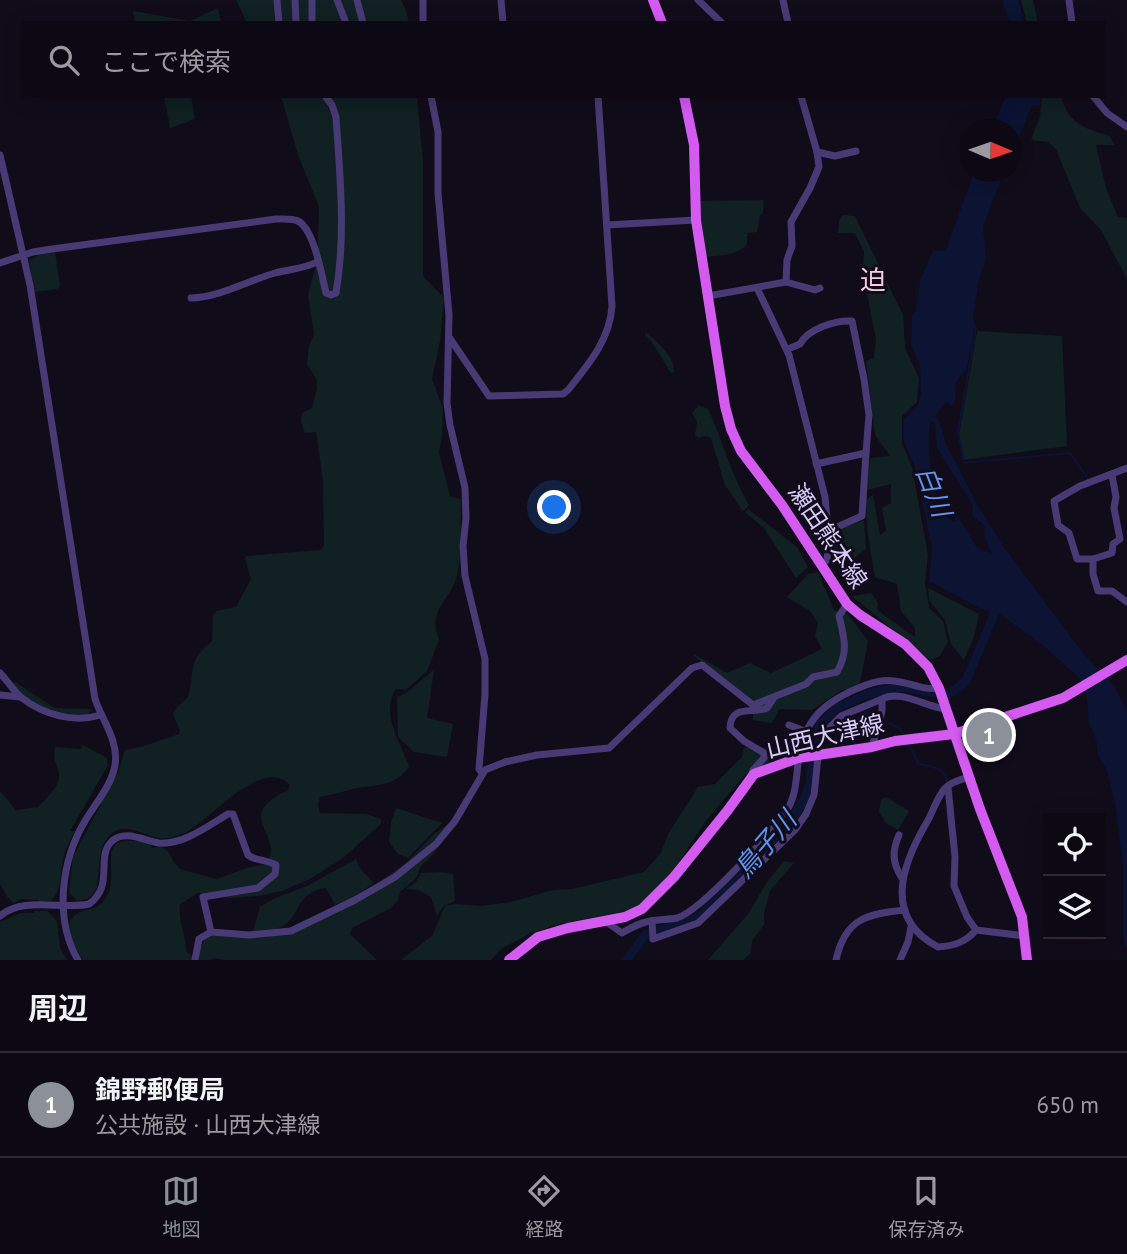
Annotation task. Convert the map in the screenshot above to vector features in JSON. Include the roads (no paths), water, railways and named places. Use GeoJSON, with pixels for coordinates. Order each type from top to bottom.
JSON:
{"type":"FeatureCollection","features":[{"type":"Feature","properties":{"kind":"main road"},"geometry":{"type":"LineString","coordinates":[[653,0],[661,21]]}},
{"type":"Feature","properties":{"kind":"main road","name":"瀬田熊本線"},"geometry":{"type":"LineString","coordinates":[[684,98],[694,145],[696,220],[725,406],[731,429],[741,451],[782,505],[847,604],[920,657],[928,667],[939,688],[969,777],[1023,917],[1027,960]]}},
{"type":"Feature","properties":{"kind":"main road","name":"山西大津線"},"geometry":{"type":"LineString","coordinates":[[509,960],[538,937],[633,915],[652,901],[709,835],[754,774],[796,759],[895,741],[954,734],[1024,713],[1063,698],[1127,660]]}},
{"type":"Feature","properties":{"kind":"street"},"geometry":{"type":"LineString","coordinates":[[277,0],[279,21]]}},
{"type":"Feature","properties":{"kind":"street"},"geometry":{"type":"LineString","coordinates":[[295,0],[296,21]]}},
{"type":"Feature","properties":{"kind":"street"},"geometry":{"type":"LineString","coordinates":[[312,0],[312,21]]}},
{"type":"Feature","properties":{"kind":"street"},"geometry":{"type":"LineString","coordinates":[[337,0],[345,21]]}},
{"type":"Feature","properties":{"kind":"street"},"geometry":{"type":"LineString","coordinates":[[357,0],[362,21]]}},
{"type":"Feature","properties":{"kind":"street"},"geometry":{"type":"LineString","coordinates":[[423,0],[423,21]]}},
{"type":"Feature","properties":{"kind":"street"},"geometry":{"type":"LineString","coordinates":[[501,0],[503,21]]}},
{"type":"Feature","properties":{"kind":"street"},"geometry":{"type":"LineString","coordinates":[[698,0],[720,21]]}},
{"type":"Feature","properties":{"kind":"street"},"geometry":{"type":"LineString","coordinates":[[783,0],[788,21]]}},
{"type":"Feature","properties":{"kind":"street"},"geometry":{"type":"LineString","coordinates":[[1069,0],[1072,21]]}},
{"type":"Feature","properties":{"kind":"street"},"geometry":{"type":"LineString","coordinates":[[0,263],[52,249],[294,219],[304,226],[312,240],[326,293],[335,293],[340,269],[342,206],[336,117],[327,98]]}},
{"type":"Feature","properties":{"kind":"street"},"geometry":{"type":"LineString","coordinates":[[431,98],[438,132],[438,193],[449,315],[447,403],[465,488],[465,576],[485,659],[479,769],[482,773]]}},
{"type":"Feature","properties":{"kind":"street"},"geometry":{"type":"LineString","coordinates":[[448,337],[489,396],[562,394],[598,353],[611,319],[598,98]]}},
{"type":"Feature","properties":{"kind":"street"},"geometry":{"type":"LineString","coordinates":[[786,282],[787,260],[792,246],[791,222],[819,167],[802,98]]}},
{"type":"Feature","properties":{"kind":"street"},"geometry":{"type":"LineString","coordinates":[[1095,98],[1107,113],[1127,127]]}},
{"type":"Feature","properties":{"kind":"street"},"geometry":{"type":"LineString","coordinates":[[817,152],[835,156],[856,151]]}},
{"type":"Feature","properties":{"kind":"street"},"geometry":{"type":"LineString","coordinates":[[0,155],[30,285],[95,699],[113,738],[116,763],[112,776],[73,843],[65,877],[64,906],[68,943],[78,960]]}},
{"type":"Feature","properties":{"kind":"street"},"geometry":{"type":"LineString","coordinates":[[607,225],[696,220]]}},
{"type":"Feature","properties":{"kind":"street"},"geometry":{"type":"LineString","coordinates":[[191,298],[209,297],[317,262]]}},
{"type":"Feature","properties":{"kind":"street"},"geometry":{"type":"LineString","coordinates":[[708,296],[786,282],[815,290],[820,288]]}},
{"type":"Feature","properties":{"kind":"street"},"geometry":{"type":"LineString","coordinates":[[757,288],[788,349],[825,497],[827,560],[821,565]]}},
{"type":"Feature","properties":{"kind":"street"},"geometry":{"type":"LineString","coordinates":[[788,349],[800,344],[804,335],[832,324],[852,321],[869,415],[862,516],[828,531]]}},
{"type":"Feature","properties":{"kind":"street"},"geometry":{"type":"LineString","coordinates":[[816,464],[866,453]]}},
{"type":"Feature","properties":{"kind":"street"},"geometry":{"type":"LineString","coordinates":[[1112,475],[1116,497],[1114,508],[1120,539],[1113,544],[1112,554],[1093,559],[1077,559],[1069,533],[1058,525],[1054,501],[1080,486],[1127,468]]}},
{"type":"Feature","properties":{"kind":"street"},"geometry":{"type":"LineString","coordinates":[[1093,559],[1093,574],[1098,591],[1112,592],[1127,602]]}},
{"type":"Feature","properties":{"kind":"street"},"geometry":{"type":"LineString","coordinates":[[195,960],[199,939],[211,932],[248,935],[291,932],[365,895],[395,877],[436,844],[464,807],[482,773],[490,767],[537,755],[610,748],[692,668],[702,665],[753,705],[806,684],[813,677],[837,671],[844,660],[846,648],[839,615],[847,604]]}},
{"type":"Feature","properties":{"kind":"street"},"geometry":{"type":"LineString","coordinates":[[0,673],[20,697],[48,715],[89,719],[101,715]]}},
{"type":"Feature","properties":{"kind":"street"},"geometry":{"type":"LineString","coordinates":[[796,759],[804,734],[816,714],[844,695],[876,681],[893,679],[932,689],[939,688]]}},
{"type":"Feature","properties":{"kind":"street"},"geometry":{"type":"LineString","coordinates":[[0,695],[20,697]]}},
{"type":"Feature","properties":{"kind":"street"},"geometry":{"type":"LineString","coordinates":[[652,922],[653,939],[698,923],[795,830],[814,796],[817,755],[827,730],[841,716],[886,696],[897,696],[945,709]]}},
{"type":"Feature","properties":{"kind":"street"},"geometry":{"type":"LineString","coordinates":[[751,778],[754,769],[764,758],[764,753],[735,734],[730,728],[730,722],[732,717],[742,710],[758,711],[767,708],[773,699]]}},
{"type":"Feature","properties":{"kind":"street"},"geometry":{"type":"LineString","coordinates":[[872,747],[882,710],[882,699]]}},
{"type":"Feature","properties":{"kind":"street"},"geometry":{"type":"LineString","coordinates":[[605,921],[622,933],[643,922],[678,918],[696,908],[745,859],[787,810],[793,798],[796,759],[802,730],[789,725]]}},
{"type":"Feature","properties":{"kind":"street"},"geometry":{"type":"LineString","coordinates":[[902,878],[915,841],[947,785],[969,777]]}},
{"type":"Feature","properties":{"kind":"street"},"geometry":{"type":"LineString","coordinates":[[947,785],[955,857],[954,886],[967,917],[976,930],[1025,936]]}},
{"type":"Feature","properties":{"kind":"street"},"geometry":{"type":"LineString","coordinates":[[0,916],[13,908],[81,906],[96,899],[104,886],[106,849],[113,840],[128,835],[159,843],[172,842],[233,814],[248,855],[267,860],[276,866],[275,874],[258,888],[203,897],[211,932]]}},
{"type":"Feature","properties":{"kind":"street"},"geometry":{"type":"LineString","coordinates":[[899,835],[893,849],[893,858],[902,878],[905,909],[911,927],[900,960]]}},
{"type":"Feature","properties":{"kind":"street"},"geometry":{"type":"LineString","coordinates":[[836,960],[840,941],[848,928],[870,915],[905,909]]}},
{"type":"Feature","properties":{"kind":"street"},"geometry":{"type":"LineString","coordinates":[[911,927],[938,947],[960,943],[976,930]]}},
{"type":"Feature","properties":{"kind":"water"},"geometry":{"type":"Polygon","coordinates":[[[1002,0],[1018,0],[1024,21],[1009,21],[1002,0]]]}},
{"type":"Feature","properties":{"kind":"water"},"geometry":{"type":"Polygon","coordinates":[[[1005,98],[1040,98],[1040,106],[1032,105],[1022,130],[1022,119],[996,119],[1005,98]]]}},
{"type":"Feature","properties":{"kind":"water","name":"白川"},"geometry":{"type":"Polygon","coordinates":[[[970,182],[1000,182],[983,227],[986,259],[979,279],[973,317],[975,325],[966,371],[956,381],[953,405],[946,402],[935,416],[946,444],[976,502],[1003,546],[1082,652],[1114,686],[1127,711],[1127,948],[1123,938],[1123,867],[1115,802],[1106,768],[1098,755],[1096,739],[1089,724],[1087,699],[1079,678],[1044,646],[1001,615],[981,609],[929,581],[932,548],[915,467],[904,441],[904,420],[918,405],[921,394],[920,367],[911,344],[912,316],[916,311],[920,280],[933,251],[946,250],[970,182]],[[931,421],[929,458],[934,486],[943,511],[949,520],[955,521],[956,513],[976,546],[992,555],[984,535],[985,526],[972,515],[973,506],[937,448],[935,424],[931,421]]]}},
{"type":"Feature","properties":{"kind":"waterway"},"geometry":{"type":"LineString","coordinates":[[973,326],[976,327],[958,433],[964,463],[1070,453],[1089,480]]}},
{"type":"Feature","properties":{"kind":"waterway","name":"鳥子川"},"geometry":{"type":"LineString","coordinates":[[627,960],[645,935],[702,915],[729,882],[763,851],[794,816],[810,783],[813,747],[820,725],[835,709],[867,694],[902,687],[948,695],[966,681],[998,605]]}},
{"type":"Feature","properties":{"kind":"waterway","name":"鳥子川"},"geometry":{"type":"LineString","coordinates":[[849,703],[853,705]]}},
{"type":"Feature","properties":{"kind":"waterway"},"geometry":{"type":"LineString","coordinates":[[863,711],[876,717]]}},
{"type":"Feature","properties":{"kind":"waterway"},"geometry":{"type":"LineString","coordinates":[[882,720],[900,728],[904,736]]}},
{"type":"Feature","properties":{"kind":"waterway"},"geometry":{"type":"LineString","coordinates":[[908,744],[919,764],[941,771],[947,783]]}},
{"type":"Feature","properties":{"kind":"waterway"},"geometry":{"type":"LineString","coordinates":[[947,813],[950,839]]}},
{"type":"Feature","properties":{"kind":"place","name":"錦野郵便局"},"geometry":{"type":"Point","coordinates":[989,735]}},
{"type":"Feature","properties":{"kind":"district","name":"迫"},"geometry":{"type":"Point","coordinates":[873,279]}}]}
